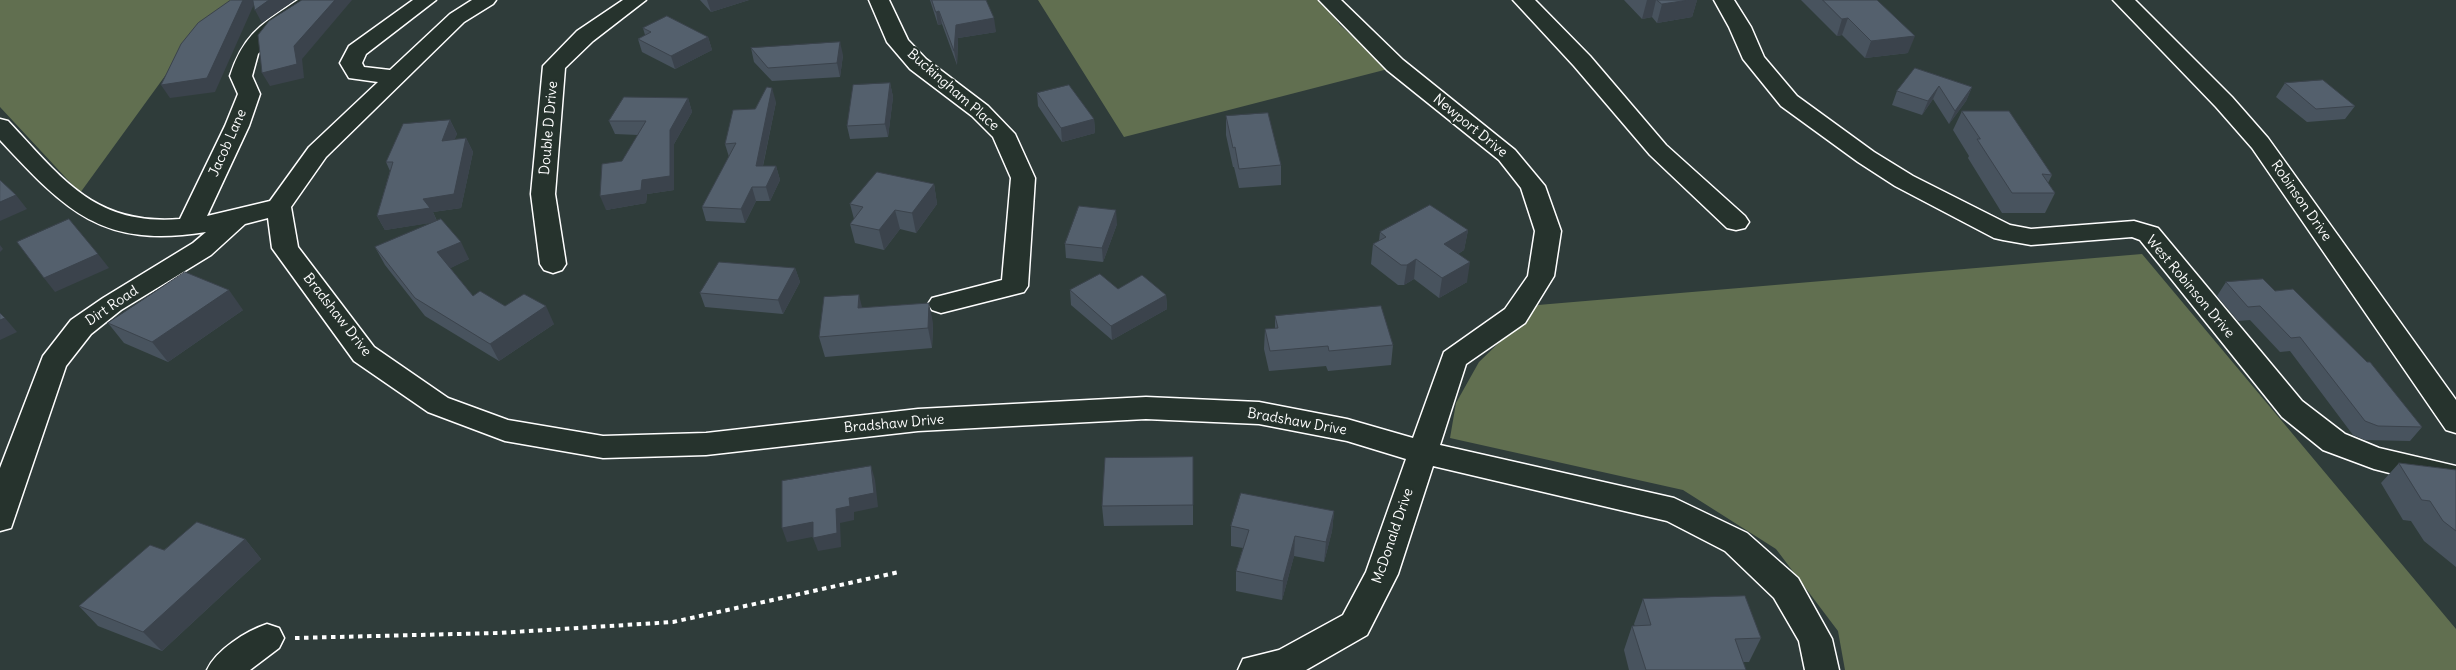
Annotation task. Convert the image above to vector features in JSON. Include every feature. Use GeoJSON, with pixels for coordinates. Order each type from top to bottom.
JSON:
{"type":"FeatureCollection","features":[{"type":"Feature","properties":{"kind":"street","name":"Jacob Lane"},"geometry":{"type":"LineString","coordinates":[[190,226],[237,126],[249,94],[241,76],[248,53],[268,29],[291,12],[312,0]]}},
{"type":"Feature","properties":{"kind":"street"},"geometry":{"type":"LineString","coordinates":[[395,77],[357,73],[351,63],[357,51],[426,0]]}},
{"type":"Feature","properties":{"kind":"street"},"geometry":{"type":"LineString","coordinates":[[0,126],[65,192],[104,218],[139,228],[190,226],[236,219],[279,208],[317,152],[458,18],[486,0]]}},
{"type":"Feature","properties":{"kind":"street","name":"Double D Drive"},"geometry":{"type":"LineString","coordinates":[[553,264],[543,194],[554,66],[585,36],[636,0]]}},
{"type":"Feature","properties":{"kind":"street","name":"Buckingham Place"},"geometry":{"type":"LineString","coordinates":[[879,0],[898,42],[918,64],[980,111],[1003,134],[1023,178],[1015,286],[941,304]]}},
{"type":"Feature","properties":{"kind":"street","name":"Newport Drive"},"geometry":{"type":"LineString","coordinates":[[1328,0],[1395,65],[1507,155],[1533,186],[1548,231],[1541,276],[1515,316],[1454,359],[1421,452]]}},
{"type":"Feature","properties":{"kind":"street"},"geometry":{"type":"LineString","coordinates":[[1523,0],[1582,60],[1658,150],[1736,222]]}},
{"type":"Feature","properties":{"kind":"street","name":"West Robinson Drive"},"geometry":{"type":"LineString","coordinates":[[1724,0],[1740,27],[1754,60],[1789,101],[1866,157],[1904,181],[2003,232],[2031,237],[2134,229],[2148,234],[2292,409],[2334,442],[2374,458],[2456,478]]}},
{"type":"Feature","properties":{"kind":"street","name":"Robinson Drive"},"geometry":{"type":"LineString","coordinates":[[2123,0],[2224,102],[2260,143],[2456,422]]}},
{"type":"Feature","properties":{"kind":"street","name":"Bradshaw Drive"},"geometry":{"type":"LineString","coordinates":[[279,208],[285,248],[364,354],[438,405],[505,430],[603,447],[706,444],[918,420],[1146,408],[1259,413],[1347,430],[1421,452],[1674,510],[1736,542],[1786,588],[1814,639],[1822,670]]}},
{"type":"Feature","properties":{"kind":"street","name":"Dirt Road"},"geometry":{"type":"LineString","coordinates":[[0,519],[4,484],[53,363],[81,327],[112,304],[202,249],[236,219]]}},
{"type":"Feature","properties":{"kind":"street","name":"McDonald Drive"},"geometry":{"type":"LineString","coordinates":[[1255,670],[1286,664],[1355,625],[1382,574],[1421,452]]}},
{"type":"Feature","properties":{"kind":"street"},"geometry":{"type":"LineString","coordinates":[[224,670],[267,638]]}},
{"type":"Feature","properties":{"kind":"path"},"geometry":{"type":"LineString","coordinates":[[267,638],[498,633],[673,622],[899,572]]}},
{"type":"Feature","properties":{"kind":"green space"},"geometry":{"type":"Polygon","coordinates":[[[0,0],[249,0],[194,36],[80,193],[0,107],[0,0]]]}},
{"type":"Feature","properties":{"kind":"green space"},"geometry":{"type":"Polygon","coordinates":[[[1038,0],[1321,0],[1340,25],[1388,69],[1124,137],[1038,0]]]}},
{"type":"Feature","properties":{"kind":"green space"},"geometry":{"type":"Polygon","coordinates":[[[2142,254],[2456,629],[2456,670],[1845,670],[1838,631],[1776,549],[1683,490],[1450,438],[1456,403],[1479,362],[1538,305],[2142,254]]]}},
{"type":"Feature","properties":{"kind":"building"},"geometry":{"type":"Polygon","coordinates":[[[231,0],[243,0],[207,78],[161,85],[181,44],[198,23],[231,0]]]}},
{"type":"Feature","properties":{"kind":"building"},"geometry":{"type":"Polygon","coordinates":[[[253,0],[269,0],[255,10],[253,0]]]}},
{"type":"Feature","properties":{"kind":"building"},"geometry":{"type":"Polygon","coordinates":[[[302,0],[335,0],[294,46],[297,64],[262,73],[258,35],[269,21],[302,0]]]}},
{"type":"Feature","properties":{"kind":"building"},"geometry":{"type":"Polygon","coordinates":[[[932,0],[986,0],[994,18],[956,25],[954,51],[939,11],[936,12],[932,0]]]}},
{"type":"Feature","properties":{"kind":"building"},"geometry":{"type":"Polygon","coordinates":[[[1657,0],[1689,0],[1662,4],[1657,0]]]}},
{"type":"Feature","properties":{"kind":"building"},"geometry":{"type":"Polygon","coordinates":[[[1823,0],[1877,0],[1915,36],[1871,41],[1848,18],[1842,19],[1823,0]]]}},
{"type":"Feature","properties":{"kind":"building"},"geometry":{"type":"Polygon","coordinates":[[[667,16],[708,37],[671,56],[638,39],[651,32],[643,28],[667,16]]]}},
{"type":"Feature","properties":{"kind":"building"},"geometry":{"type":"Polygon","coordinates":[[[840,42],[837,63],[768,68],[751,48],[840,42]]]}},
{"type":"Feature","properties":{"kind":"building"},"geometry":{"type":"Polygon","coordinates":[[[1915,68],[1972,87],[1955,111],[1939,86],[1928,101],[1897,91],[1915,68]]]}},
{"type":"Feature","properties":{"kind":"building"},"geometry":{"type":"Polygon","coordinates":[[[2323,80],[2355,106],[2316,109],[2285,83],[2323,80]]]}},
{"type":"Feature","properties":{"kind":"building"},"geometry":{"type":"Polygon","coordinates":[[[890,83],[885,124],[847,126],[853,85],[890,83]]]}},
{"type":"Feature","properties":{"kind":"building"},"geometry":{"type":"Polygon","coordinates":[[[1069,85],[1094,119],[1061,128],[1037,93],[1069,85]]]}},
{"type":"Feature","properties":{"kind":"building"},"geometry":{"type":"Polygon","coordinates":[[[767,87],[772,88],[756,166],[776,166],[766,187],[752,187],[741,209],[702,207],[736,143],[725,144],[733,110],[755,109],[767,87]]]}},
{"type":"Feature","properties":{"kind":"building"},"geometry":{"type":"Polygon","coordinates":[[[624,97],[688,98],[670,130],[670,176],[642,180],[641,190],[600,196],[602,164],[622,161],[646,121],[609,121],[624,97]]]}},
{"type":"Feature","properties":{"kind":"building"},"geometry":{"type":"Polygon","coordinates":[[[1962,111],[2009,111],[2052,175],[2042,174],[2055,193],[2012,193],[1977,139],[1980,139],[1962,111]]]}},
{"type":"Feature","properties":{"kind":"building"},"geometry":{"type":"Polygon","coordinates":[[[1268,113],[1281,165],[1239,169],[1226,116],[1268,113]]]}},
{"type":"Feature","properties":{"kind":"building"},"geometry":{"type":"Polygon","coordinates":[[[450,120],[442,141],[466,138],[454,194],[423,199],[430,208],[377,216],[393,162],[386,162],[403,124],[450,120]]]}},
{"type":"Feature","properties":{"kind":"building"},"geometry":{"type":"Polygon","coordinates":[[[877,172],[934,184],[912,213],[895,210],[879,230],[850,224],[863,207],[850,204],[877,172]]]}},
{"type":"Feature","properties":{"kind":"building"},"geometry":{"type":"Polygon","coordinates":[[[0,180],[16,195],[0,202],[0,180]]]}},
{"type":"Feature","properties":{"kind":"building"},"geometry":{"type":"Polygon","coordinates":[[[1430,205],[1468,230],[1444,244],[1470,262],[1442,278],[1416,259],[1407,265],[1401,265],[1373,244],[1386,237],[1380,232],[1430,205]]]}},
{"type":"Feature","properties":{"kind":"building"},"geometry":{"type":"Polygon","coordinates":[[[1079,206],[1116,210],[1102,248],[1065,244],[1079,206]]]}},
{"type":"Feature","properties":{"kind":"building"},"geometry":{"type":"Polygon","coordinates":[[[69,219],[98,254],[44,278],[17,242],[69,219]]]}},
{"type":"Feature","properties":{"kind":"building"},"geometry":{"type":"Polygon","coordinates":[[[441,219],[461,242],[437,252],[473,296],[480,291],[505,306],[524,294],[546,306],[490,344],[415,298],[375,247],[441,219]]]}},
{"type":"Feature","properties":{"kind":"building"},"geometry":{"type":"Polygon","coordinates":[[[719,262],[795,268],[778,300],[700,293],[719,262]]]}},
{"type":"Feature","properties":{"kind":"building"},"geometry":{"type":"Polygon","coordinates":[[[185,272],[229,290],[152,342],[108,323],[185,272]]]}},
{"type":"Feature","properties":{"kind":"building"},"geometry":{"type":"Polygon","coordinates":[[[1100,274],[1118,289],[1142,275],[1166,295],[1111,326],[1070,290],[1100,274]]]}},
{"type":"Feature","properties":{"kind":"building"},"geometry":{"type":"Polygon","coordinates":[[[2263,279],[2275,291],[2293,289],[2367,362],[2370,362],[2422,427],[2378,426],[2365,421],[2300,337],[2291,338],[2260,306],[2248,307],[2226,282],[2263,279]]]}},
{"type":"Feature","properties":{"kind":"building"},"geometry":{"type":"Polygon","coordinates":[[[859,295],[858,308],[929,303],[928,328],[819,337],[824,297],[859,295]]]}},
{"type":"Feature","properties":{"kind":"building"},"geometry":{"type":"Polygon","coordinates":[[[1381,306],[1393,345],[1329,351],[1328,346],[1270,351],[1265,329],[1278,328],[1275,316],[1381,306]]]}},
{"type":"Feature","properties":{"kind":"building"},"geometry":{"type":"Polygon","coordinates":[[[0,313],[5,318],[0,320],[0,313]]]}},
{"type":"Feature","properties":{"kind":"building"},"geometry":{"type":"Polygon","coordinates":[[[1193,457],[1193,505],[1102,506],[1105,458],[1193,457]]]}},
{"type":"Feature","properties":{"kind":"building"},"geometry":{"type":"Polygon","coordinates":[[[2399,463],[2456,470],[2456,531],[2443,521],[2430,501],[2422,500],[2399,463]]]}},
{"type":"Feature","properties":{"kind":"building"},"geometry":{"type":"Polygon","coordinates":[[[871,466],[874,493],[849,498],[850,506],[836,509],[837,533],[813,538],[813,522],[782,528],[782,481],[871,466]]]}},
{"type":"Feature","properties":{"kind":"building"},"geometry":{"type":"Polygon","coordinates":[[[1241,493],[1334,511],[1326,542],[1295,536],[1283,581],[1236,571],[1249,530],[1231,526],[1241,493]]]}},
{"type":"Feature","properties":{"kind":"building"},"geometry":{"type":"Polygon","coordinates":[[[197,522],[245,539],[143,632],[79,606],[150,545],[164,550],[197,522]]]}},
{"type":"Feature","properties":{"kind":"building"},"geometry":{"type":"Polygon","coordinates":[[[1745,596],[1761,638],[1735,639],[1746,670],[1646,670],[1632,626],[1651,625],[1643,599],[1745,596]]]}}]}
